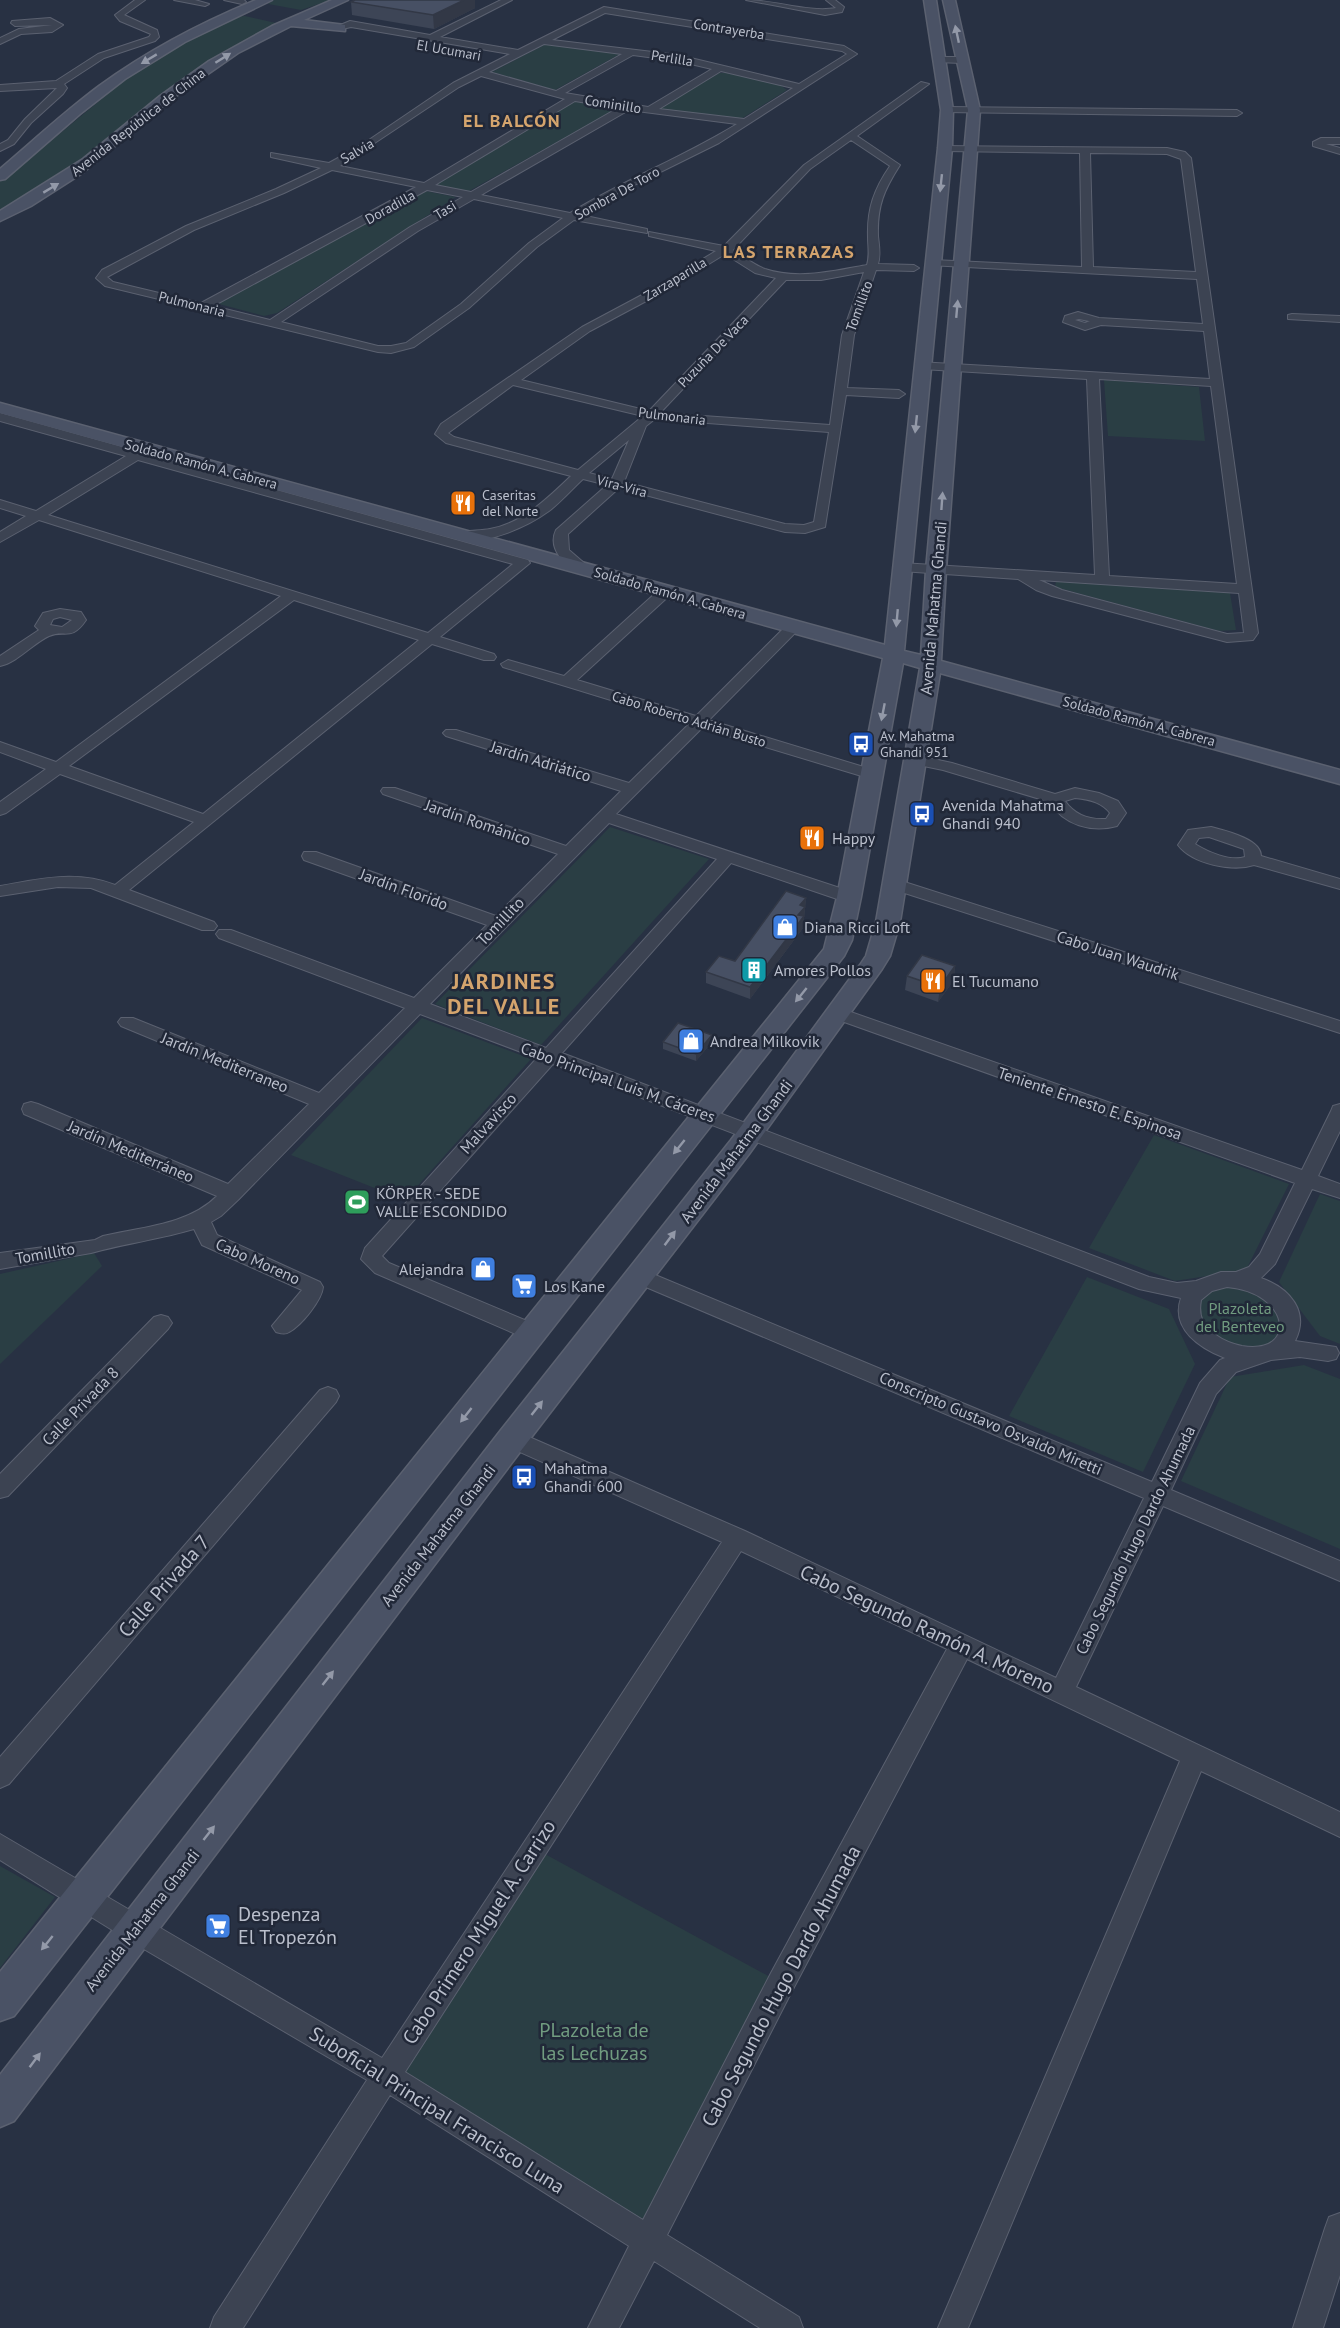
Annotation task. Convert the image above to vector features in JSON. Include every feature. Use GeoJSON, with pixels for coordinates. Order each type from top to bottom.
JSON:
{"type":"FeatureCollection","features":[{"type":"Feature","properties":{"kind":"main road","name":"Avenida República de China"},"geometry":{"type":"LineString","coordinates":[[0,217],[67,178],[186,81],[251,41],[342,0]]}},
{"type":"Feature","properties":{"kind":"main road","name":"Avenida Mahatma Ghandi"},"geometry":{"type":"LineString","coordinates":[[0,2002],[830,958],[840,940],[894,654],[945,148],[947,110],[930,0]]}},
{"type":"Feature","properties":{"kind":"main road","name":"Avenida Mahatma Ghandi"},"geometry":{"type":"LineString","coordinates":[[0,2106],[512,1439],[641,1277],[839,1014],[878,956],[888,922],[931,664],[936,570],[974,110],[950,0]]}},
{"type":"Feature","properties":{"kind":"main road"},"geometry":{"type":"LineString","coordinates":[[217,6],[307,14],[345,26]]}},
{"type":"Feature","properties":{"kind":"main road"},"geometry":{"type":"LineString","coordinates":[[0,176],[103,89],[178,41],[240,7]]}},
{"type":"Feature","properties":{"kind":"main road"},"geometry":{"type":"LineString","coordinates":[[269,10],[290,22],[345,26]]}},
{"type":"Feature","properties":{"kind":"main road","name":"Soldado Ramón A. Cabrera"},"geometry":{"type":"LineString","coordinates":[[0,408],[1340,777]]}},
{"type":"Feature","properties":{"kind":"street"},"geometry":{"type":"LineString","coordinates":[[0,88],[58,84],[96,58],[144,43],[155,37],[154,32],[120,17],[120,13],[141,0]]}},
{"type":"Feature","properties":{"kind":"street"},"geometry":{"type":"LineString","coordinates":[[133,6],[152,0]]}},
{"type":"Feature","properties":{"kind":"street"},"geometry":{"type":"LineString","coordinates":[[178,0],[217,6]]}},
{"type":"Feature","properties":{"kind":"street"},"geometry":{"type":"LineString","coordinates":[[433,37],[508,0]]}},
{"type":"Feature","properties":{"kind":"street"},"geometry":{"type":"LineString","coordinates":[[750,0],[825,12],[841,8],[830,0]]}},
{"type":"Feature","properties":{"kind":"street","name":"Salvia"},"geometry":{"type":"LineString","coordinates":[[100,278],[106,272],[175,235],[280,191],[330,167],[373,142],[447,91],[593,14],[607,10]]}},
{"type":"Feature","properties":{"kind":"street","name":"Contrayerba"},"geometry":{"type":"LineString","coordinates":[[607,10],[851,51]]}},
{"type":"Feature","properties":{"kind":"street"},"geometry":{"type":"LineString","coordinates":[[0,40],[15,26]]}},
{"type":"Feature","properties":{"kind":"street","name":"El Ucumari"},"geometry":{"type":"LineString","coordinates":[[345,26],[404,32],[519,53]]}},
{"type":"Feature","properties":{"kind":"street","name":"El Ucumari"},"geometry":{"type":"LineString","coordinates":[[345,26],[391,39],[507,60]]}},
{"type":"Feature","properties":{"kind":"street","name":"Perlilla"},"geometry":{"type":"LineString","coordinates":[[541,41],[678,58],[800,87]]}},
{"type":"Feature","properties":{"kind":"street","name":"Sombra De Toro"},"geometry":{"type":"LineString","coordinates":[[391,350],[410,345],[437,327],[484,291],[533,245],[572,216],[612,192],[698,151],[748,122],[853,54],[851,51]]}},
{"type":"Feature","properties":{"kind":"street"},"geometry":{"type":"LineString","coordinates":[[557,94],[632,52]]}},
{"type":"Feature","properties":{"kind":"street"},"geometry":{"type":"LineString","coordinates":[[939,60],[962,60]]}},
{"type":"Feature","properties":{"kind":"street"},"geometry":{"type":"LineString","coordinates":[[650,110],[719,68]]}},
{"type":"Feature","properties":{"kind":"street","name":"Cominillo"},"geometry":{"type":"LineString","coordinates":[[481,73],[507,78],[573,98],[748,122]]}},
{"type":"Feature","properties":{"kind":"street"},"geometry":{"type":"LineString","coordinates":[[0,148],[11,142],[28,122],[60,92],[62,88],[58,84]]}},
{"type":"Feature","properties":{"kind":"street","name":"Zarzaparilla"},"geometry":{"type":"LineString","coordinates":[[441,434],[445,427],[591,326],[661,289],[726,250],[807,167],[924,84]]}},
{"type":"Feature","properties":{"kind":"street","name":"Doradilla"},"geometry":{"type":"LineString","coordinates":[[202,307],[426,187],[518,129],[573,98]]}},
{"type":"Feature","properties":{"kind":"street","name":"Tasi"},"geometry":{"type":"LineString","coordinates":[[272,324],[407,233],[469,195],[627,107]]}},
{"type":"Feature","properties":{"kind":"street"},"geometry":{"type":"LineString","coordinates":[[947,110],[1237,113]]}},
{"type":"Feature","properties":{"kind":"street","name":"Tomillito"},"geometry":{"type":"LineString","coordinates":[[805,529],[820,524],[822,518],[837,429],[850,326],[875,257],[874,202],[895,165],[852,137]]}},
{"type":"Feature","properties":{"kind":"street"},"geometry":{"type":"LineString","coordinates":[[1340,141],[1321,141],[1316,144],[1340,151]]}},
{"type":"Feature","properties":{"kind":"street"},"geometry":{"type":"LineString","coordinates":[[945,148],[1167,151],[1185,155],[1251,633],[1248,638],[1236,639],[1057,593],[1023,576]]}},
{"type":"Feature","properties":{"kind":"street"},"geometry":{"type":"LineString","coordinates":[[1085,150],[1088,270]]}},
{"type":"Feature","properties":{"kind":"street"},"geometry":{"type":"LineString","coordinates":[[274,155],[726,250],[759,271],[783,277],[821,277],[873,267],[914,268]]}},
{"type":"Feature","properties":{"kind":"street"},"geometry":{"type":"LineString","coordinates":[[933,263],[1202,276]]}},
{"type":"Feature","properties":{"kind":"street","name":"Puzuña De Vaca"},"geometry":{"type":"LineString","coordinates":[[646,420],[783,277]]}},
{"type":"Feature","properties":{"kind":"street","name":"Pulmonaria"},"geometry":{"type":"LineString","coordinates":[[100,278],[110,284],[202,307],[391,350]]}},
{"type":"Feature","properties":{"kind":"street"},"geometry":{"type":"LineString","coordinates":[[1292,317],[1340,319]]}},
{"type":"Feature","properties":{"kind":"street"},"geometry":{"type":"LineString","coordinates":[[1097,321],[1209,328]]}},
{"type":"Feature","properties":{"kind":"street"},"geometry":{"type":"LineString","coordinates":[[923,362],[1010,371],[1218,383]]}},
{"type":"Feature","properties":{"kind":"street"},"geometry":{"type":"LineString","coordinates":[[1093,376],[1102,579]]}},
{"type":"Feature","properties":{"kind":"street","name":"Pulmonaria"},"geometry":{"type":"LineString","coordinates":[[510,381],[646,420],[837,429]]}},
{"type":"Feature","properties":{"kind":"street"},"geometry":{"type":"LineString","coordinates":[[840,391],[899,394]]}},
{"type":"Feature","properties":{"kind":"street"},"geometry":{"type":"LineString","coordinates":[[0,417],[523,563],[117,892]]}},
{"type":"Feature","properties":{"kind":"street"},"geometry":{"type":"LineString","coordinates":[[584,569],[567,558],[560,540],[559,496],[580,474],[646,420]]}},
{"type":"Feature","properties":{"kind":"street"},"geometry":{"type":"LineString","coordinates":[[462,536],[492,533],[591,504],[616,484],[646,420]]}},
{"type":"Feature","properties":{"kind":"street","name":"Vira-Vira"},"geometry":{"type":"LineString","coordinates":[[441,434],[450,440],[616,484],[785,528],[805,529]]}},
{"type":"Feature","properties":{"kind":"street"},"geometry":{"type":"LineString","coordinates":[[0,538],[137,455]]}},
{"type":"Feature","properties":{"kind":"street"},"geometry":{"type":"LineString","coordinates":[[0,504],[489,657]]}},
{"type":"Feature","properties":{"kind":"street"},"geometry":{"type":"LineString","coordinates":[[901,567],[1244,589]]}},
{"type":"Feature","properties":{"kind":"street"},"geometry":{"type":"LineString","coordinates":[[567,682],[665,592]]}},
{"type":"Feature","properties":{"kind":"street"},"geometry":{"type":"LineString","coordinates":[[0,810],[292,595]]}},
{"type":"Feature","properties":{"kind":"street","name":"Tomillito"},"geometry":{"type":"LineString","coordinates":[[0,1261],[97,1244],[208,1215],[232,1194],[418,1008],[498,923],[793,627]]}},
{"type":"Feature","properties":{"kind":"street"},"geometry":{"type":"LineString","coordinates":[[0,662],[49,630]]}},
{"type":"Feature","properties":{"kind":"street","name":"Cabo Roberto Adrián Busto"},"geometry":{"type":"LineString","coordinates":[[508,664],[871,774]]}},
{"type":"Feature","properties":{"kind":"street","name":"Jardín Adriático"},"geometry":{"type":"LineString","coordinates":[[451,733],[631,789]]}},
{"type":"Feature","properties":{"kind":"street"},"geometry":{"type":"LineString","coordinates":[[0,747],[205,820]]}},
{"type":"Feature","properties":{"kind":"street"},"geometry":{"type":"LineString","coordinates":[[915,760],[946,766],[1056,799]]}},
{"type":"Feature","properties":{"kind":"street","name":"Jardín Románico"},"geometry":{"type":"LineString","coordinates":[[389,791],[568,852]]}},
{"type":"Feature","properties":{"kind":"street"},"geometry":{"type":"LineString","coordinates":[[605,816],[849,897]]}},
{"type":"Feature","properties":{"kind":"street","name":"Jardín Florido"},"geometry":{"type":"LineString","coordinates":[[310,856],[498,923]]}},
{"type":"Feature","properties":{"kind":"street","name":"Malvavisco"},"geometry":{"type":"LineString","coordinates":[[532,1332],[382,1268],[371,1259],[372,1253],[728,857]]}},
{"type":"Feature","properties":{"kind":"street"},"geometry":{"type":"LineString","coordinates":[[1252,859],[1340,884]]}},
{"type":"Feature","properties":{"kind":"street","name":"Cabo Principal Luis M. Cáceres"},"geometry":{"type":"LineString","coordinates":[[0,891],[63,880],[94,883],[1146,1284],[1177,1291],[1201,1288]]}},
{"type":"Feature","properties":{"kind":"street","name":"Cabo Juan Waudrik"},"geometry":{"type":"LineString","coordinates":[[894,884],[1340,1027]]}},
{"type":"Feature","properties":{"kind":"street","name":"Teniente Ernesto E. Espinosa"},"geometry":{"type":"LineString","coordinates":[[839,1014],[1340,1191]]}},
{"type":"Feature","properties":{"kind":"street","name":"Jardín Mediterraneo"},"geometry":{"type":"LineString","coordinates":[[127,1022],[322,1102]]}},
{"type":"Feature","properties":{"kind":"street","name":"Jardín Mediterráneo"},"geometry":{"type":"LineString","coordinates":[[31,1109],[232,1194]]}},
{"type":"Feature","properties":{"kind":"street"},"geometry":{"type":"LineString","coordinates":[[1238,1280],[1256,1272],[1268,1259],[1340,1111]]}},
{"type":"Feature","properties":{"kind":"street","name":"Cabo Moreno"},"geometry":{"type":"LineString","coordinates":[[199,1219],[209,1240],[314,1287],[312,1295],[283,1326]]}},
{"type":"Feature","properties":{"kind":"street"},"geometry":{"type":"LineString","coordinates":[[1268,1259],[1267,1272],[1276,1296]]}},
{"type":"Feature","properties":{"kind":"street","name":"Conscripto Gustavo Osvaldo Miretti"},"geometry":{"type":"LineString","coordinates":[[641,1277],[1340,1571]]}},
{"type":"Feature","properties":{"kind":"street"},"geometry":{"type":"LineString","coordinates":[[1238,1280],[1258,1285],[1276,1296],[1286,1307],[1292,1325],[1313,1345],[1334,1355],[1300,1349],[1262,1354],[1226,1351],[1195,1326],[1191,1301],[1201,1288],[1217,1281],[1238,1280]]}},
{"type":"Feature","properties":{"kind":"street","name":"Cabo Principal Luis M. Cáceres"},"geometry":{"type":"LineString","coordinates":[[1146,1284],[1172,1299],[1195,1326]]}},
{"type":"Feature","properties":{"kind":"street","name":"Calle Privada 8"},"geometry":{"type":"LineString","coordinates":[[0,1489],[160,1323]]}},
{"type":"Feature","properties":{"kind":"street"},"geometry":{"type":"LineString","coordinates":[[1262,1354],[1285,1342],[1292,1325]]}},
{"type":"Feature","properties":{"kind":"street","name":"Cabo Segundo Hugo Dardo Ahumada"},"geometry":{"type":"LineString","coordinates":[[1195,1326],[1211,1358],[1208,1389]]}},
{"type":"Feature","properties":{"kind":"street","name":"Cabo Segundo Hugo Dardo Ahumada"},"geometry":{"type":"LineString","coordinates":[[1061,1692],[1208,1389],[1228,1366],[1262,1354]]}},
{"type":"Feature","properties":{"kind":"street","name":"Calle Privada 7"},"geometry":{"type":"LineString","coordinates":[[0,1776],[328,1396]]}},
{"type":"Feature","properties":{"kind":"street","name":"Cabo Segundo Ramón A. Moreno"},"geometry":{"type":"LineString","coordinates":[[512,1439],[737,1538],[1340,1825]]}},
{"type":"Feature","properties":{"kind":"street","name":"Cabo Primero Miguel A. Carrizo"},"geometry":{"type":"LineString","coordinates":[[225,2328],[386,2076],[737,1538]]}},
{"type":"Feature","properties":{"kind":"street","name":"Cabo Segundo Hugo Dardo Ahumada"},"geometry":{"type":"LineString","coordinates":[[603,2328],[787,1973],[962,1645]]}},
{"type":"Feature","properties":{"kind":"street"},"geometry":{"type":"LineString","coordinates":[[953,2328],[1195,1755]]}},
{"type":"Feature","properties":{"kind":"street","name":"Suboficial Principal Francisco Luna"},"geometry":{"type":"LineString","coordinates":[[0,1846],[135,1929],[386,2076],[789,2328]]}},
{"type":"Feature","properties":{"kind":"street"},"geometry":{"type":"LineString","coordinates":[[1308,2328],[1340,2228]]}},
{"type":"Feature","properties":{"kind":"green space"},"geometry":{"type":"Polygon","coordinates":[[[274,0],[331,0],[301,10],[268,4],[274,0]]]}},
{"type":"Feature","properties":{"kind":"green space"},"geometry":{"type":"Polygon","coordinates":[[[245,16],[276,23],[194,72],[163,94],[97,150],[0,213],[0,179],[34,155],[127,78],[179,43],[235,17],[245,16]]]}},
{"type":"Feature","properties":{"kind":"green space"},"geometry":{"type":"Polygon","coordinates":[[[546,44],[620,54],[555,90],[492,72],[546,44]]]}},
{"type":"Feature","properties":{"kind":"green space"},"geometry":{"type":"Polygon","coordinates":[[[719,73],[780,85],[787,90],[741,119],[658,109],[719,73]]]}},
{"type":"Feature","properties":{"kind":"green space"},"geometry":{"type":"Polygon","coordinates":[[[577,101],[611,107],[615,110],[469,191],[438,187],[437,184],[577,101]]]}},
{"type":"Feature","properties":{"kind":"green space"},"geometry":{"type":"Polygon","coordinates":[[[425,191],[456,197],[277,313],[264,316],[219,304],[226,298],[425,191]]]}},
{"type":"Feature","properties":{"kind":"green space"},"geometry":{"type":"Polygon","coordinates":[[[1104,380],[1199,387],[1205,441],[1108,436],[1104,380]]]}},
{"type":"Feature","properties":{"kind":"green space"},"geometry":{"type":"Polygon","coordinates":[[[1056,581],[1230,593],[1236,630],[1219,631],[1055,587],[1056,581]]]}},
{"type":"Feature","properties":{"kind":"green space"},"geometry":{"type":"Polygon","coordinates":[[[610,827],[709,859],[541,1045],[435,1004],[610,827]]]}},
{"type":"Feature","properties":{"kind":"green space"},"geometry":{"type":"Polygon","coordinates":[[[422,1018],[531,1059],[405,1200],[291,1155],[422,1018]]]}},
{"type":"Feature","properties":{"kind":"green space"},"geometry":{"type":"Polygon","coordinates":[[[1154,1135],[1289,1184],[1246,1270],[1175,1281],[1089,1248],[1154,1135]]]}},
{"type":"Feature","properties":{"kind":"green space"},"geometry":{"type":"Polygon","coordinates":[[[1320,1194],[1340,1201],[1340,1344],[1320,1336],[1279,1282],[1320,1194]]]}},
{"type":"Feature","properties":{"kind":"green space"},"geometry":{"type":"Polygon","coordinates":[[[94,1253],[102,1266],[0,1364],[0,1274],[94,1253]]]}},
{"type":"Feature","properties":{"kind":"green space"},"geometry":{"type":"Polygon","coordinates":[[[1087,1277],[1169,1309],[1195,1364],[1143,1472],[1009,1416],[1087,1277]]]}},
{"type":"Feature","properties":{"kind":"green space","name":"Plazoleta del Benteveo"},"geometry":{"type":"Polygon","coordinates":[[[1248,1282],[1290,1322],[1269,1351],[1210,1341],[1193,1298],[1199,1290],[1248,1282]]]}},
{"type":"Feature","properties":{"kind":"green space"},"geometry":{"type":"Polygon","coordinates":[[[1304,1365],[1340,1379],[1340,1549],[1181,1481],[1230,1377],[1304,1365]]]}},
{"type":"Feature","properties":{"kind":"green space","name":"PLazoleta de las Lechuzas"},"geometry":{"type":"Polygon","coordinates":[[[534,1848],[781,1983],[648,2242],[386,2076],[534,1848]]]}},
{"type":"Feature","properties":{"kind":"green space"},"geometry":{"type":"Polygon","coordinates":[[[0,1866],[55,1897],[0,1968],[0,1866]]]}},
{"type":"Feature","properties":{"kind":"building"},"geometry":{"type":"Polygon","coordinates":[[[355,0],[464,0],[433,15],[351,2],[355,0]]]}},
{"type":"Feature","properties":{"kind":"building"},"geometry":{"type":"Polygon","coordinates":[[[786,891],[806,898],[800,905],[805,907],[798,915],[804,916],[750,987],[706,972],[719,956],[735,961],[786,891]]]}},
{"type":"Feature","properties":{"kind":"building"},"geometry":{"type":"Polygon","coordinates":[[[922,955],[955,966],[940,987],[907,976],[922,955]]]}},
{"type":"Feature","properties":{"kind":"building"},"geometry":{"type":"Polygon","coordinates":[[[678,1023],[712,1035],[696,1054],[663,1042],[678,1023]]]}},
{"type":"Feature","properties":{"kind":"place","name":"Caseritas del Norte"},"geometry":{"type":"Point","coordinates":[463,503]}},
{"type":"Feature","properties":{"kind":"place","name":"Av. Mahatma Ghandi 951"},"geometry":{"type":"Point","coordinates":[861,744]}},
{"type":"Feature","properties":{"kind":"place","name":"Avenida Mahatma Ghandi 940"},"geometry":{"type":"Point","coordinates":[922,814]}},
{"type":"Feature","properties":{"kind":"place","name":"Happy"},"geometry":{"type":"Point","coordinates":[812,838]}},
{"type":"Feature","properties":{"kind":"place","name":"Diana Ricci Loft"},"geometry":{"type":"Point","coordinates":[785,927]}},
{"type":"Feature","properties":{"kind":"place","name":"Amores Pollos"},"geometry":{"type":"Point","coordinates":[754,970]}},
{"type":"Feature","properties":{"kind":"place","name":"El Tucumano"},"geometry":{"type":"Point","coordinates":[933,981]}},
{"type":"Feature","properties":{"kind":"place","name":"Andrea Milkovik"},"geometry":{"type":"Point","coordinates":[691,1041]}},
{"type":"Feature","properties":{"kind":"place","name":"KÖRPER - SEDE VALLE ESCONDIDO"},"geometry":{"type":"Point","coordinates":[357,1202]}},
{"type":"Feature","properties":{"kind":"place","name":"Alejandra"},"geometry":{"type":"Point","coordinates":[483,1269]}},
{"type":"Feature","properties":{"kind":"place","name":"Los Kane"},"geometry":{"type":"Point","coordinates":[524,1286]}},
{"type":"Feature","properties":{"kind":"place","name":"Mahatma Ghandi 600"},"geometry":{"type":"Point","coordinates":[524,1477]}},
{"type":"Feature","properties":{"kind":"place","name":"Despenza El Tropezón"},"geometry":{"type":"Point","coordinates":[218,1926]}},
{"type":"Feature","properties":{"kind":"district","name":"EL BALCÓN"},"geometry":{"type":"Point","coordinates":[512,120]}},
{"type":"Feature","properties":{"kind":"district","name":"LAS TERRAZAS"},"geometry":{"type":"Point","coordinates":[789,251]}},
{"type":"Feature","properties":{"kind":"district","name":"JARDINES DEL VALLE"},"geometry":{"type":"Point","coordinates":[504,994]}}]}
